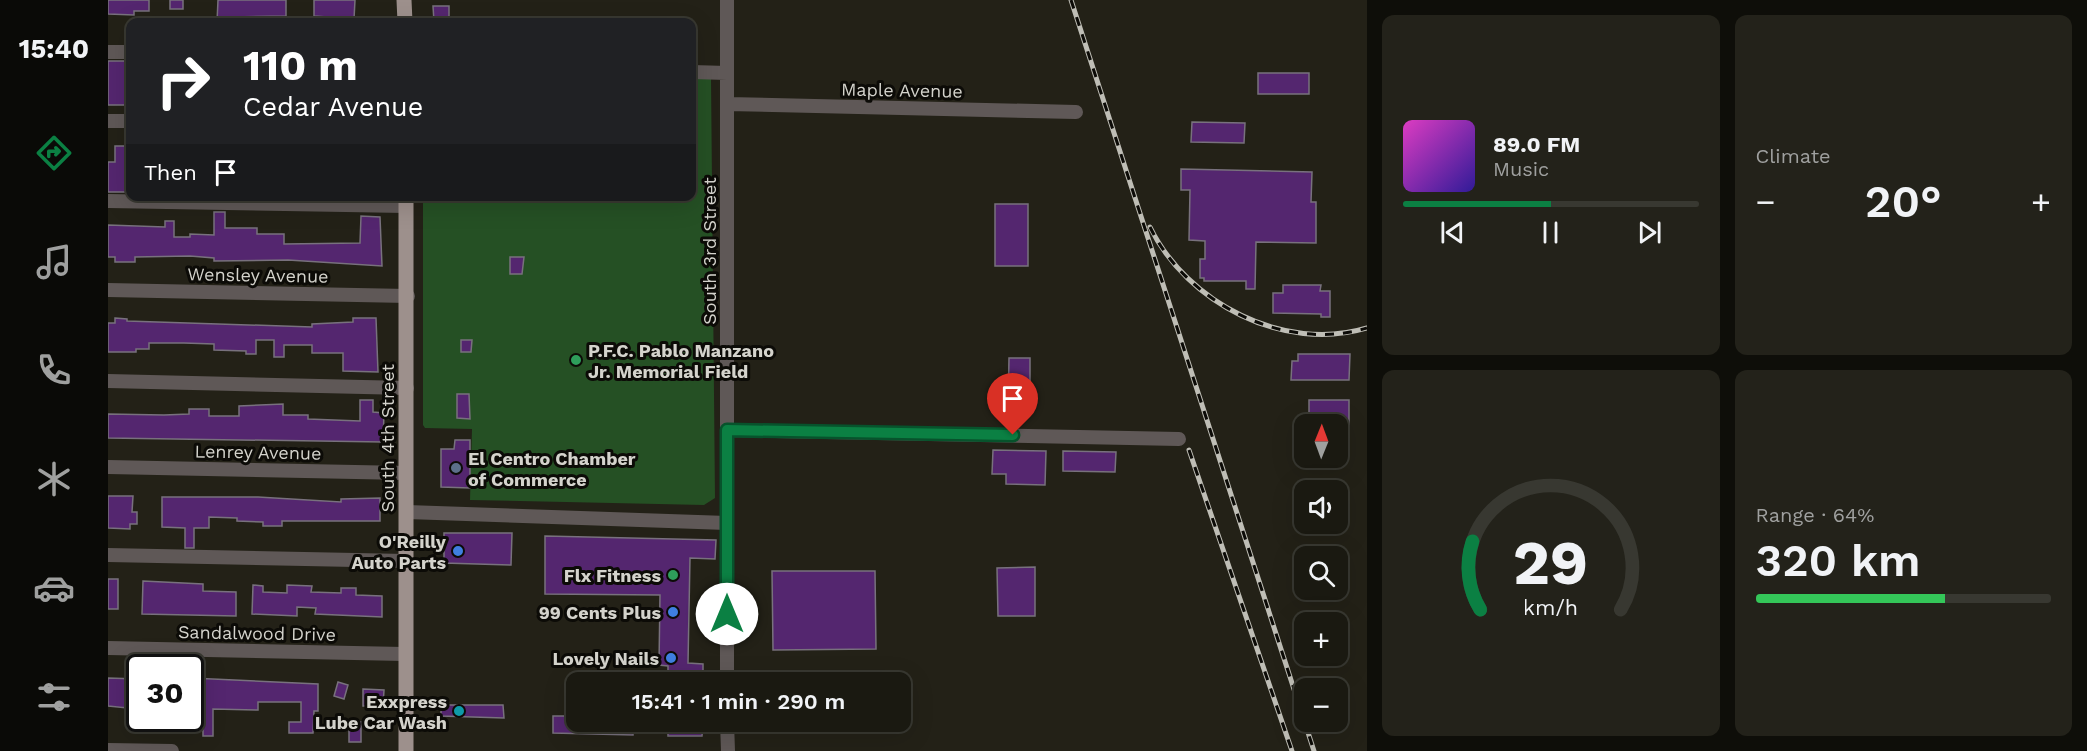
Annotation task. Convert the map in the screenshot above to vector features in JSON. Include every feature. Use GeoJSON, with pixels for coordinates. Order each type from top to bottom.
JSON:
{"type":"FeatureCollection","features":[{"type":"Feature","properties":{"kind":"main road"},"geometry":{"type":"LineString","coordinates":[[404,0],[405,18]]}},
{"type":"Feature","properties":{"kind":"main road","name":"South 4th Street"},"geometry":{"type":"LineString","coordinates":[[406,201],[408,296],[404,654],[406,751]]}},
{"type":"Feature","properties":{"kind":"street","name":"South 3rd Street"},"geometry":{"type":"LineString","coordinates":[[726,0],[727,672]]}},
{"type":"Feature","properties":{"kind":"street"},"geometry":{"type":"LineString","coordinates":[[108,52],[126,52]]}},
{"type":"Feature","properties":{"kind":"street"},"geometry":{"type":"LineString","coordinates":[[696,72],[727,73]]}},
{"type":"Feature","properties":{"kind":"street","name":"Maple Avenue"},"geometry":{"type":"LineString","coordinates":[[727,104],[1076,112]]}},
{"type":"Feature","properties":{"kind":"street"},"geometry":{"type":"LineString","coordinates":[[108,121],[126,121]]}},
{"type":"Feature","properties":{"kind":"street"},"geometry":{"type":"LineString","coordinates":[[108,201],[406,201]]}},
{"type":"Feature","properties":{"kind":"street","name":"Wensley Avenue"},"geometry":{"type":"LineString","coordinates":[[108,290],[408,296]]}},
{"type":"Feature","properties":{"kind":"street"},"geometry":{"type":"LineString","coordinates":[[108,381],[407,388]]}},
{"type":"Feature","properties":{"kind":"street"},"geometry":{"type":"LineString","coordinates":[[727,430],[1179,439]]}},
{"type":"Feature","properties":{"kind":"street","name":"Lenrey Avenue"},"geometry":{"type":"LineString","coordinates":[[108,467],[406,473]]}},
{"type":"Feature","properties":{"kind":"street"},"geometry":{"type":"LineString","coordinates":[[406,512],[727,523]]}},
{"type":"Feature","properties":{"kind":"street"},"geometry":{"type":"LineString","coordinates":[[108,555],[406,561]]}},
{"type":"Feature","properties":{"kind":"street","name":"Sandalwood Drive"},"geometry":{"type":"LineString","coordinates":[[108,648],[404,654]]}},
{"type":"Feature","properties":{"kind":"street"},"geometry":{"type":"LineString","coordinates":[[728,732],[728,751]]}},
{"type":"Feature","properties":{"kind":"street"},"geometry":{"type":"LineString","coordinates":[[108,750],[172,751]]}},
{"type":"Feature","properties":{"kind":"green space"},"geometry":{"type":"Polygon","coordinates":[[[696,77],[711,78],[715,498],[704,505],[470,500],[472,429],[425,428],[423,425],[423,201],[696,201],[696,77]]]}},
{"type":"Feature","properties":{"kind":"building"},"geometry":{"type":"Polygon","coordinates":[[[108,0],[149,0],[149,11],[134,11],[134,15],[108,14],[108,0]]]}},
{"type":"Feature","properties":{"kind":"building"},"geometry":{"type":"Polygon","coordinates":[[[170,0],[183,0],[183,9],[170,9],[170,0]]]}},
{"type":"Feature","properties":{"kind":"building"},"geometry":{"type":"Polygon","coordinates":[[[218,0],[286,0],[286,16],[217,18],[218,0]]]}},
{"type":"Feature","properties":{"kind":"building"},"geometry":{"type":"Polygon","coordinates":[[[314,0],[355,0],[354,18],[314,16],[314,0]]]}},
{"type":"Feature","properties":{"kind":"building"},"geometry":{"type":"Polygon","coordinates":[[[433,6],[449,6],[449,18],[434,18],[433,6]]]}},
{"type":"Feature","properties":{"kind":"building"},"geometry":{"type":"Polygon","coordinates":[[[108,61],[126,61],[126,105],[108,105],[108,61]]]}},
{"type":"Feature","properties":{"kind":"building"},"geometry":{"type":"Polygon","coordinates":[[[1258,73],[1309,73],[1309,94],[1258,94],[1258,73]]]}},
{"type":"Feature","properties":{"kind":"building"},"geometry":{"type":"Polygon","coordinates":[[[1192,122],[1245,123],[1244,143],[1191,142],[1192,122]]]}},
{"type":"Feature","properties":{"kind":"building"},"geometry":{"type":"Polygon","coordinates":[[[115,146],[126,146],[126,192],[108,192],[108,162],[115,162],[115,146]]]}},
{"type":"Feature","properties":{"kind":"building"},"geometry":{"type":"Polygon","coordinates":[[[1181,169],[1312,172],[1311,202],[1316,202],[1316,243],[1256,242],[1255,289],[1246,289],[1246,281],[1204,281],[1204,278],[1200,278],[1200,259],[1205,259],[1205,241],[1189,240],[1190,190],[1181,190],[1181,169]]]}},
{"type":"Feature","properties":{"kind":"building"},"geometry":{"type":"Polygon","coordinates":[[[995,204],[1028,204],[1028,266],[995,266],[995,204]]]}},
{"type":"Feature","properties":{"kind":"building"},"geometry":{"type":"Polygon","coordinates":[[[214,212],[225,212],[225,228],[257,228],[257,234],[284,234],[284,244],[360,243],[361,216],[380,217],[382,266],[288,260],[214,261],[214,258],[190,256],[135,257],[135,262],[115,262],[115,257],[108,257],[108,225],[165,227],[165,221],[174,221],[174,237],[190,237],[190,234],[214,235],[214,212]]]}},
{"type":"Feature","properties":{"kind":"building"},"geometry":{"type":"Polygon","coordinates":[[[510,257],[524,257],[522,274],[510,274],[510,257]]]}},
{"type":"Feature","properties":{"kind":"building"},"geometry":{"type":"Polygon","coordinates":[[[1283,285],[1321,285],[1320,291],[1330,291],[1330,317],[1321,317],[1321,314],[1273,313],[1273,293],[1283,293],[1283,285]]]}},
{"type":"Feature","properties":{"kind":"building"},"geometry":{"type":"Polygon","coordinates":[[[115,318],[127,319],[127,321],[312,327],[312,324],[353,322],[353,318],[376,318],[378,372],[343,371],[343,353],[312,353],[312,345],[284,345],[284,357],[274,357],[274,340],[256,340],[256,354],[246,354],[246,351],[214,350],[214,344],[184,343],[149,343],[149,349],[136,349],[136,352],[108,352],[108,323],[115,323],[115,318]]]}},
{"type":"Feature","properties":{"kind":"building"},"geometry":{"type":"Polygon","coordinates":[[[461,340],[472,340],[471,352],[461,352],[461,340]]]}},
{"type":"Feature","properties":{"kind":"building"},"geometry":{"type":"Polygon","coordinates":[[[1298,354],[1350,354],[1349,380],[1291,380],[1292,361],[1298,361],[1298,354]]]}},
{"type":"Feature","properties":{"kind":"building"},"geometry":{"type":"Polygon","coordinates":[[[1009,358],[1030,358],[1030,411],[1008,411],[1009,358]]]}},
{"type":"Feature","properties":{"kind":"building"},"geometry":{"type":"Polygon","coordinates":[[[457,394],[469,394],[470,419],[457,418],[457,394]]]}},
{"type":"Feature","properties":{"kind":"building"},"geometry":{"type":"Polygon","coordinates":[[[360,400],[373,400],[373,412],[384,413],[383,442],[108,438],[108,414],[189,414],[189,409],[209,409],[209,416],[239,416],[239,406],[283,404],[283,415],[308,415],[308,419],[360,421],[360,400]]]}},
{"type":"Feature","properties":{"kind":"building"},"geometry":{"type":"Polygon","coordinates":[[[1309,400],[1349,400],[1349,425],[1348,414],[1309,414],[1309,400]]]}},
{"type":"Feature","properties":{"kind":"building","name":"El Centro Chamber of Commerce"},"geometry":{"type":"Polygon","coordinates":[[[455,440],[470,440],[470,488],[441,487],[441,449],[454,449],[455,440]]]}},
{"type":"Feature","properties":{"kind":"building"},"geometry":{"type":"Polygon","coordinates":[[[993,450],[1046,451],[1045,485],[1006,484],[1006,474],[992,474],[993,450]]]}},
{"type":"Feature","properties":{"kind":"building"},"geometry":{"type":"Polygon","coordinates":[[[1063,451],[1116,452],[1115,472],[1063,471],[1063,451]]]}},
{"type":"Feature","properties":{"kind":"building"},"geometry":{"type":"Polygon","coordinates":[[[108,496],[133,496],[132,512],[137,512],[137,524],[130,524],[130,529],[108,528],[108,496]]]}},
{"type":"Feature","properties":{"kind":"building"},"geometry":{"type":"Polygon","coordinates":[[[162,497],[258,497],[341,502],[341,499],[380,498],[380,521],[282,521],[282,526],[263,526],[263,522],[209,517],[209,528],[194,528],[194,548],[185,548],[185,528],[162,527],[162,497]]]}},
{"type":"Feature","properties":{"kind":"building"},"geometry":{"type":"Polygon","coordinates":[[[444,533],[512,533],[511,565],[444,563],[444,533]]]}},
{"type":"Feature","properties":{"kind":"building"},"geometry":{"type":"Polygon","coordinates":[[[545,536],[716,540],[715,559],[690,558],[688,663],[703,664],[703,672],[668,672],[668,666],[659,665],[660,595],[545,594],[545,536]]]}},
{"type":"Feature","properties":{"kind":"building"},"geometry":{"type":"Polygon","coordinates":[[[1035,567],[1035,616],[998,616],[997,568],[1035,567]]]}},
{"type":"Feature","properties":{"kind":"building"},"geometry":{"type":"Polygon","coordinates":[[[772,571],[875,571],[876,649],[773,650],[772,571]]]}},
{"type":"Feature","properties":{"kind":"building"},"geometry":{"type":"Polygon","coordinates":[[[108,579],[118,579],[118,609],[108,609],[108,579]]]}},
{"type":"Feature","properties":{"kind":"building"},"geometry":{"type":"Polygon","coordinates":[[[143,581],[203,584],[203,591],[236,592],[236,616],[142,614],[143,581]]]}},
{"type":"Feature","properties":{"kind":"building"},"geometry":{"type":"Polygon","coordinates":[[[253,585],[263,586],[263,592],[287,593],[287,585],[312,586],[311,592],[341,593],[341,588],[356,588],[356,595],[382,596],[382,617],[315,614],[316,608],[297,607],[297,616],[252,614],[253,585]]]}},
{"type":"Feature","properties":{"kind":"building"},"geometry":{"type":"Polygon","coordinates":[[[108,678],[126,679],[126,708],[108,706],[108,678]]]}},
{"type":"Feature","properties":{"kind":"building"},"geometry":{"type":"Polygon","coordinates":[[[204,679],[318,684],[318,711],[314,711],[313,733],[289,733],[289,722],[301,722],[301,702],[258,702],[258,710],[213,709],[213,736],[203,736],[204,679]]]}},
{"type":"Feature","properties":{"kind":"building"},"geometry":{"type":"Polygon","coordinates":[[[338,682],[348,685],[344,699],[334,696],[338,682]]]}},
{"type":"Feature","properties":{"kind":"building"},"geometry":{"type":"Polygon","coordinates":[[[363,689],[384,690],[383,706],[363,706],[363,689]]]}},
{"type":"Feature","properties":{"kind":"building"},"geometry":{"type":"Polygon","coordinates":[[[441,705],[503,705],[504,718],[441,716],[441,705]]]}},
{"type":"Feature","properties":{"kind":"building"},"geometry":{"type":"Polygon","coordinates":[[[553,716],[566,716],[566,732],[633,732],[633,735],[553,733],[553,716]]]}},
{"type":"Feature","properties":{"kind":"building"},"geometry":{"type":"Polygon","coordinates":[[[349,722],[361,722],[361,742],[349,742],[349,722]]]}},
{"type":"Feature","properties":{"kind":"building"},"geometry":{"type":"Polygon","coordinates":[[[668,732],[702,732],[702,736],[668,736],[668,732]]]}},
{"type":"Feature","properties":{"kind":"railway"},"geometry":{"type":"LineString","coordinates":[[1071,0],[1314,751]]}},
{"type":"Feature","properties":{"kind":"railway"},"geometry":{"type":"LineString","coordinates":[[1150,227],[1167,254],[1188,278],[1213,299],[1241,315],[1272,327],[1303,333],[1335,334],[1367,328]]}},
{"type":"Feature","properties":{"kind":"railway"},"geometry":{"type":"LineString","coordinates":[[1189,450],[1292,751]]}},
{"type":"Feature","properties":{"kind":"place","name":"P.F.C. Pablo Manzano Jr. Memorial Field"},"geometry":{"type":"Point","coordinates":[576,360]}},
{"type":"Feature","properties":{"kind":"place","name":"El Centro Chamber of Commerce"},"geometry":{"type":"Point","coordinates":[456,468]}},
{"type":"Feature","properties":{"kind":"place","name":"O'Reilly Auto Parts"},"geometry":{"type":"Point","coordinates":[458,551]}},
{"type":"Feature","properties":{"kind":"place","name":"Flx Fitness"},"geometry":{"type":"Point","coordinates":[673,575]}},
{"type":"Feature","properties":{"kind":"place","name":"99 Cents Plus"},"geometry":{"type":"Point","coordinates":[673,612]}},
{"type":"Feature","properties":{"kind":"place","name":"Lovely Nails"},"geometry":{"type":"Point","coordinates":[671,658]}},
{"type":"Feature","properties":{"kind":"place","name":"Exxpress Lube Car Wash"},"geometry":{"type":"Point","coordinates":[459,711]}},
{"type":"Feature","properties":{"kind":"route"},"geometry":{"type":"LineString","coordinates":[[727,614],[727,430],[1013,435]]}}]}
